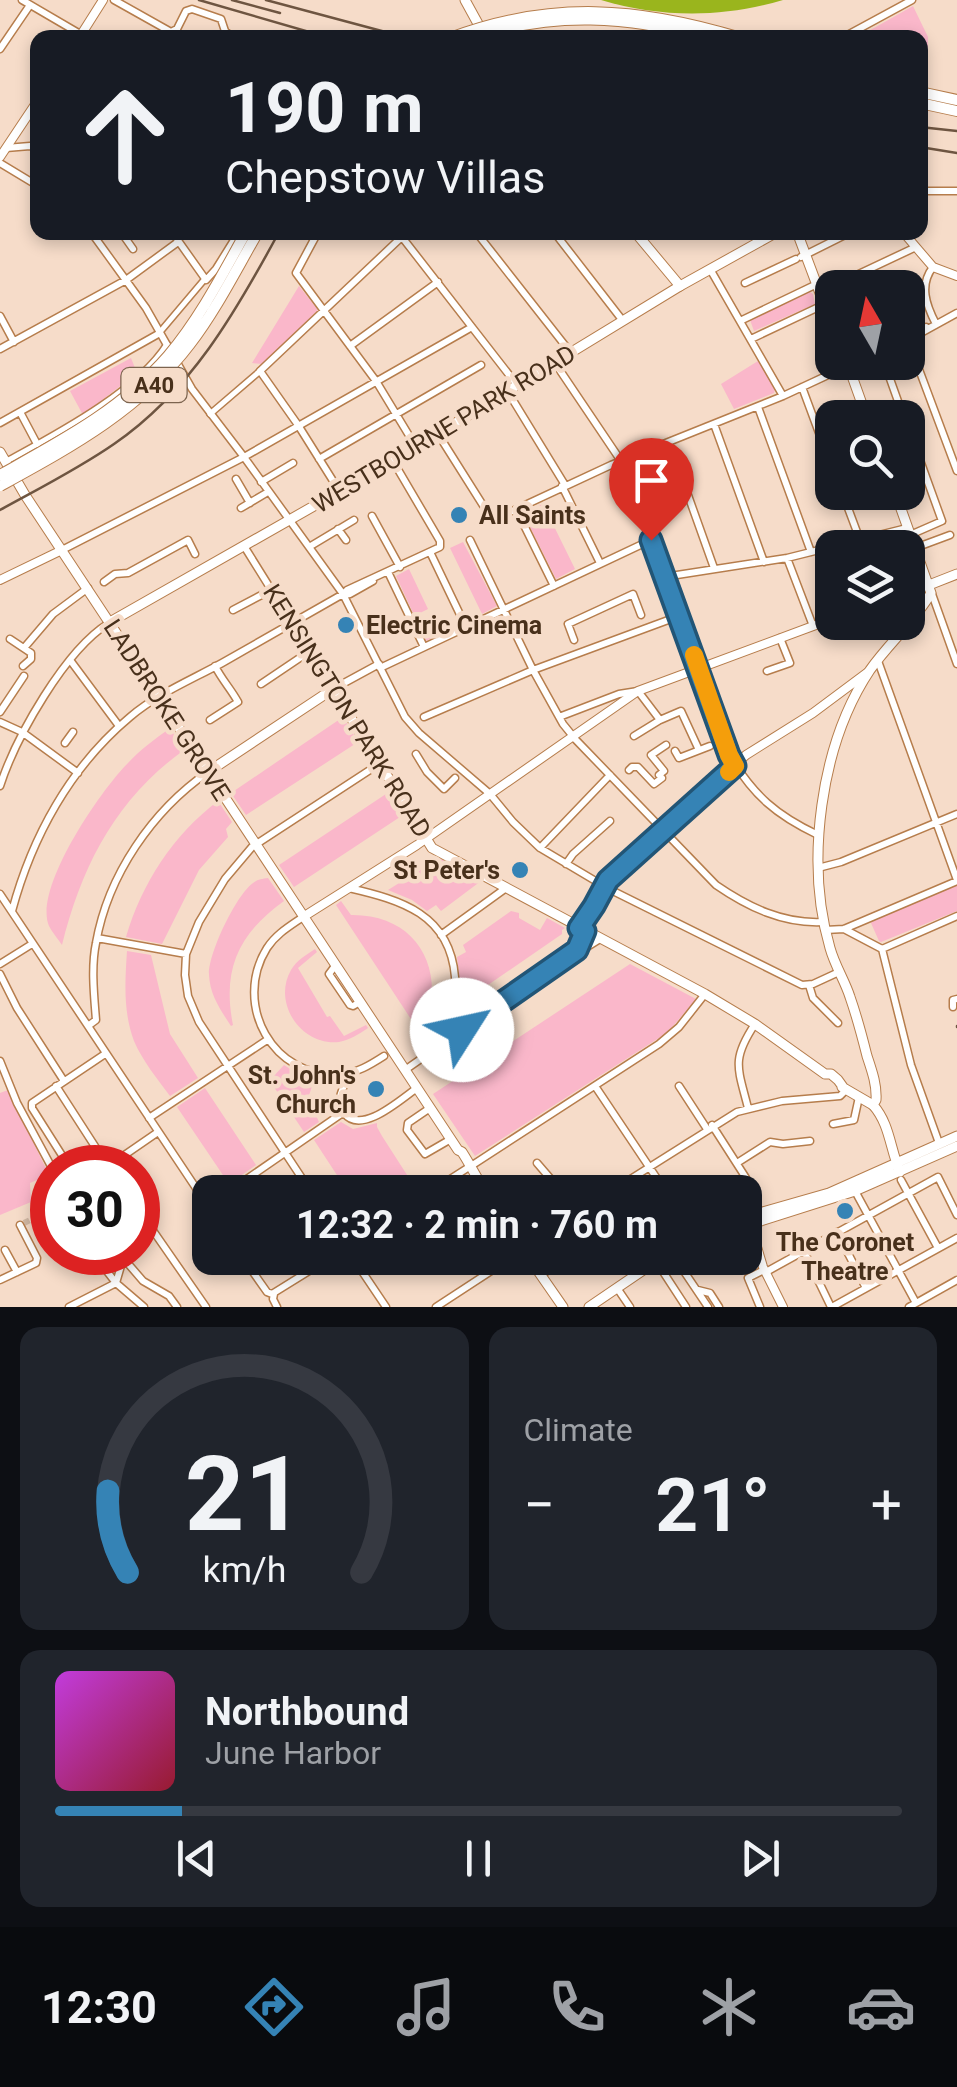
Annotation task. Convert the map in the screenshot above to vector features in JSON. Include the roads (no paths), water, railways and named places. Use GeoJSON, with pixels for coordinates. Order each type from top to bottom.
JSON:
{"type":"FeatureCollection","features":[{"type":"Feature","properties":{"kind":"highway"},"geometry":{"type":"LineString","coordinates":[[470,30],[528,14],[581,10],[643,13],[715,30]]}},
{"type":"Feature","properties":{"kind":"highway"},"geometry":{"type":"LineString","coordinates":[[506,30],[580,19],[641,23],[671,30]]}},
{"type":"Feature","properties":{"kind":"highway"},"geometry":{"type":"LineString","coordinates":[[928,94],[957,100]]}},
{"type":"Feature","properties":{"kind":"highway"},"geometry":{"type":"LineString","coordinates":[[928,105],[957,110]]}},
{"type":"Feature","properties":{"kind":"highway","name":"A40"},"geometry":{"type":"LineString","coordinates":[[0,475],[96,420],[154,371],[204,306],[241,240]]}},
{"type":"Feature","properties":{"kind":"highway","name":"A40"},"geometry":{"type":"LineString","coordinates":[[0,486],[101,428],[161,378],[205,322],[253,240]]}},
{"type":"Feature","properties":{"kind":"main road"},"geometry":{"type":"LineString","coordinates":[[465,0],[480,30]]}},
{"type":"Feature","properties":{"kind":"main road"},"geometry":{"type":"LineString","coordinates":[[643,240],[680,286]]}},
{"type":"Feature","properties":{"kind":"main road","name":"WESTBOURNE PARK ROAD"},"geometry":{"type":"LineString","coordinates":[[110,622],[199,561],[244,546],[340,492],[709,268],[762,240]]}},
{"type":"Feature","properties":{"kind":"main road"},"geometry":{"type":"LineString","coordinates":[[798,240],[801,257],[815,281]]}},
{"type":"Feature","properties":{"kind":"main road","name":"LADBROKE GROVE"},"geometry":{"type":"LineString","coordinates":[[2,457],[62,550],[94,587],[110,622],[471,1175]]}},
{"type":"Feature","properties":{"kind":"main road"},"geometry":{"type":"LineString","coordinates":[[901,1169],[897,1148],[873,1104],[875,1082],[850,994],[824,926],[819,900],[818,835],[830,764],[843,726],[870,671],[930,589],[957,574]]}},
{"type":"Feature","properties":{"kind":"main road"},"geometry":{"type":"LineString","coordinates":[[925,575],[930,589]]}},
{"type":"Feature","properties":{"kind":"main road"},"geometry":{"type":"LineString","coordinates":[[208,772],[334,689]]}},
{"type":"Feature","properties":{"kind":"main road","name":"KENSINGTON PARK ROAD"},"geometry":{"type":"LineString","coordinates":[[334,689],[432,848],[705,994],[755,1024],[835,1085],[873,1104]]}},
{"type":"Feature","properties":{"kind":"main road"},"geometry":{"type":"LineString","coordinates":[[762,1216],[901,1169],[957,1136]]}},
{"type":"Feature","properties":{"kind":"main road"},"geometry":{"type":"LineString","coordinates":[[762,1217],[855,1191],[957,1146]]}},
{"type":"Feature","properties":{"kind":"main road"},"geometry":{"type":"LineString","coordinates":[[541,1275],[563,1307]]}},
{"type":"Feature","properties":{"kind":"main road"},"geometry":{"type":"LineString","coordinates":[[589,1307],[635,1275]]}},
{"type":"Feature","properties":{"kind":"street"},"geometry":{"type":"LineString","coordinates":[[22,0],[72,30]]}},
{"type":"Feature","properties":{"kind":"street"},"geometry":{"type":"LineString","coordinates":[[86,30],[103,0]]}},
{"type":"Feature","properties":{"kind":"street"},"geometry":{"type":"LineString","coordinates":[[114,0],[168,30]]}},
{"type":"Feature","properties":{"kind":"street"},"geometry":{"type":"LineString","coordinates":[[857,30],[912,0]]}},
{"type":"Feature","properties":{"kind":"street"},"geometry":{"type":"LineString","coordinates":[[0,49],[30,5]]}},
{"type":"Feature","properties":{"kind":"street"},"geometry":{"type":"LineString","coordinates":[[173,30],[186,10],[192,9],[221,19],[225,30]]}},
{"type":"Feature","properties":{"kind":"street"},"geometry":{"type":"LineString","coordinates":[[2,155],[30,112]]}},
{"type":"Feature","properties":{"kind":"street"},"geometry":{"type":"LineString","coordinates":[[2,155],[30,149]]}},
{"type":"Feature","properties":{"kind":"street"},"geometry":{"type":"LineString","coordinates":[[2,155],[30,179]]}},
{"type":"Feature","properties":{"kind":"street"},"geometry":{"type":"LineString","coordinates":[[928,191],[957,191]]}},
{"type":"Feature","properties":{"kind":"street"},"geometry":{"type":"LineString","coordinates":[[98,240],[160,332],[192,389],[343,594],[412,726],[458,774],[490,794],[540,848],[605,886],[802,985],[839,972]]}},
{"type":"Feature","properties":{"kind":"street"},"geometry":{"type":"LineString","coordinates":[[127,240],[133,249]]}},
{"type":"Feature","properties":{"kind":"street"},"geometry":{"type":"LineString","coordinates":[[0,423],[160,332],[216,268],[233,240]]}},
{"type":"Feature","properties":{"kind":"street"},"geometry":{"type":"LineString","coordinates":[[314,240],[296,273],[376,381],[416,447]]}},
{"type":"Feature","properties":{"kind":"street"},"geometry":{"type":"LineString","coordinates":[[210,414],[396,240]]}},
{"type":"Feature","properties":{"kind":"street"},"geometry":{"type":"LineString","coordinates":[[406,240],[472,327],[488,361],[512,389],[600,563]]}},
{"type":"Feature","properties":{"kind":"street"},"geometry":{"type":"LineString","coordinates":[[482,240],[571,353]]}},
{"type":"Feature","properties":{"kind":"street"},"geometry":{"type":"LineString","coordinates":[[560,240],[623,321]]}},
{"type":"Feature","properties":{"kind":"street"},"geometry":{"type":"LineString","coordinates":[[745,283],[835,240]]}},
{"type":"Feature","properties":{"kind":"street"},"geometry":{"type":"LineString","coordinates":[[909,240],[933,267],[957,276]]}},
{"type":"Feature","properties":{"kind":"street"},"geometry":{"type":"LineString","coordinates":[[0,350],[126,280],[178,242],[204,280]]}},
{"type":"Feature","properties":{"kind":"street"},"geometry":{"type":"LineString","coordinates":[[868,270],[916,248]]}},
{"type":"Feature","properties":{"kind":"street"},"geometry":{"type":"LineString","coordinates":[[933,267],[927,275],[926,294],[934,325]]}},
{"type":"Feature","properties":{"kind":"street"},"geometry":{"type":"LineString","coordinates":[[709,268],[783,396]]}},
{"type":"Feature","properties":{"kind":"street"},"geometry":{"type":"LineString","coordinates":[[350,346],[438,282]]}},
{"type":"Feature","properties":{"kind":"street"},"geometry":{"type":"LineString","coordinates":[[740,321],[815,285]]}},
{"type":"Feature","properties":{"kind":"street"},"geometry":{"type":"LineString","coordinates":[[751,339],[815,309]]}},
{"type":"Feature","properties":{"kind":"street"},"geometry":{"type":"LineString","coordinates":[[925,332],[957,314]]}},
{"type":"Feature","properties":{"kind":"street"},"geometry":{"type":"LineString","coordinates":[[0,316],[14,342]]}},
{"type":"Feature","properties":{"kind":"street"},"geometry":{"type":"LineString","coordinates":[[0,580],[244,456],[472,327]]}},
{"type":"Feature","properties":{"kind":"street"},"geometry":{"type":"LineString","coordinates":[[2,457],[37,444],[96,409],[145,370],[166,344]]}},
{"type":"Feature","properties":{"kind":"street"},"geometry":{"type":"LineString","coordinates":[[319,458],[488,361]]}},
{"type":"Feature","properties":{"kind":"street"},"geometry":{"type":"LineString","coordinates":[[555,363],[622,461],[698,668],[717,744],[773,810],[818,835]]}},
{"type":"Feature","properties":{"kind":"street"},"geometry":{"type":"LineString","coordinates":[[260,370],[340,492]]}},
{"type":"Feature","properties":{"kind":"street"},"geometry":{"type":"LineString","coordinates":[[438,434],[493,518],[817,380]]}},
{"type":"Feature","properties":{"kind":"street"},"geometry":{"type":"LineString","coordinates":[[923,380],[957,471]]}},
{"type":"Feature","properties":{"kind":"street"},"geometry":{"type":"LineString","coordinates":[[802,387],[815,422]]}},
{"type":"Feature","properties":{"kind":"street"},"geometry":{"type":"LineString","coordinates":[[758,406],[812,552]]}},
{"type":"Feature","properties":{"kind":"street"},"geometry":{"type":"LineString","coordinates":[[20,412],[37,444]]}},
{"type":"Feature","properties":{"kind":"street"},"geometry":{"type":"LineString","coordinates":[[714,424],[764,562]]}},
{"type":"Feature","properties":{"kind":"street"},"geometry":{"type":"LineString","coordinates":[[669,442],[714,568]]}},
{"type":"Feature","properties":{"kind":"street"},"geometry":{"type":"LineString","coordinates":[[12,911],[44,824],[78,772],[119,726],[159,697],[356,585],[441,544],[393,461]]}},
{"type":"Feature","properties":{"kind":"street"},"geometry":{"type":"LineString","coordinates":[[261,482],[293,463]]}},
{"type":"Feature","properties":{"kind":"street"},"geometry":{"type":"LineString","coordinates":[[913,530],[942,522],[925,474]]}},
{"type":"Feature","properties":{"kind":"street"},"geometry":{"type":"LineString","coordinates":[[236,479],[250,503]]}},
{"type":"Feature","properties":{"kind":"street"},"geometry":{"type":"LineString","coordinates":[[241,508],[268,492]]}},
{"type":"Feature","properties":{"kind":"street"},"geometry":{"type":"LineString","coordinates":[[516,509],[554,586]]}},
{"type":"Feature","properties":{"kind":"street"},"geometry":{"type":"LineString","coordinates":[[372,516],[400,566]]}},
{"type":"Feature","properties":{"kind":"street"},"geometry":{"type":"LineString","coordinates":[[309,547],[354,520]]}},
{"type":"Feature","properties":{"kind":"street"},"geometry":{"type":"LineString","coordinates":[[338,529],[346,540]]}},
{"type":"Feature","properties":{"kind":"street"},"geometry":{"type":"LineString","coordinates":[[925,544],[950,534]]}},
{"type":"Feature","properties":{"kind":"street"},"geometry":{"type":"LineString","coordinates":[[24,648],[62,606],[116,574],[128,573],[188,540],[199,561]]}},
{"type":"Feature","properties":{"kind":"street"},"geometry":{"type":"LineString","coordinates":[[470,540],[533,670],[573,737],[619,776],[664,832],[716,885],[773,915],[844,929],[879,947],[911,1064],[940,1144]]}},
{"type":"Feature","properties":{"kind":"street"},"geometry":{"type":"LineString","coordinates":[[334,689],[651,540]]}},
{"type":"Feature","properties":{"kind":"street","name":"KENSINGTON PARK ROAD"},"geometry":{"type":"LineString","coordinates":[[244,546],[334,689]]}},
{"type":"Feature","properties":{"kind":"street"},"geometry":{"type":"LineString","coordinates":[[664,577],[815,551]]}},
{"type":"Feature","properties":{"kind":"street"},"geometry":{"type":"LineString","coordinates":[[430,552],[466,628]]}},
{"type":"Feature","properties":{"kind":"street"},"geometry":{"type":"LineString","coordinates":[[560,717],[813,626],[787,558]]}},
{"type":"Feature","properties":{"kind":"street"},"geometry":{"type":"LineString","coordinates":[[388,572],[424,648]]}},
{"type":"Feature","properties":{"kind":"street"},"geometry":{"type":"LineString","coordinates":[[925,590],[930,589],[957,664]]}},
{"type":"Feature","properties":{"kind":"street"},"geometry":{"type":"LineString","coordinates":[[232,610],[272,590]]}},
{"type":"Feature","properties":{"kind":"street"},"geometry":{"type":"LineString","coordinates":[[577,646],[568,624],[633,594],[644,621]]}},
{"type":"Feature","properties":{"kind":"street"},"geometry":{"type":"LineString","coordinates":[[424,717],[533,670],[577,646],[644,621],[679,616]]}},
{"type":"Feature","properties":{"kind":"street"},"geometry":{"type":"LineString","coordinates":[[0,786],[22,732],[70,660],[93,634],[110,622]]}},
{"type":"Feature","properties":{"kind":"street"},"geometry":{"type":"LineString","coordinates":[[766,671],[790,663],[780,638]]}},
{"type":"Feature","properties":{"kind":"street"},"geometry":{"type":"LineString","coordinates":[[10,639],[32,656],[24,666]]}},
{"type":"Feature","properties":{"kind":"street"},"geometry":{"type":"LineString","coordinates":[[260,684],[310,651]]}},
{"type":"Feature","properties":{"kind":"street"},"geometry":{"type":"LineString","coordinates":[[70,660],[119,726]]}},
{"type":"Feature","properties":{"kind":"street"},"geometry":{"type":"LineString","coordinates":[[844,929],[957,880],[878,661]]}},
{"type":"Feature","properties":{"kind":"street"},"geometry":{"type":"LineString","coordinates":[[210,720],[238,702],[215,666]]}},
{"type":"Feature","properties":{"kind":"street"},"geometry":{"type":"LineString","coordinates":[[405,1070],[577,950],[589,933],[594,906],[608,880],[760,745],[806,718],[870,671]]}},
{"type":"Feature","properties":{"kind":"street"},"geometry":{"type":"LineString","coordinates":[[0,712],[24,676]]}},
{"type":"Feature","properties":{"kind":"street"},"geometry":{"type":"LineString","coordinates":[[638,691],[660,720]]}},
{"type":"Feature","properties":{"kind":"street"},"geometry":{"type":"LineString","coordinates":[[384,1056],[354,1072],[334,1074],[308,1070],[284,1058],[267,1040],[255,1008],[256,974],[272,941],[638,691]]}},
{"type":"Feature","properties":{"kind":"street"},"geometry":{"type":"LineString","coordinates":[[842,692],[856,699]]}},
{"type":"Feature","properties":{"kind":"street"},"geometry":{"type":"LineString","coordinates":[[634,736],[681,711],[699,750]]}},
{"type":"Feature","properties":{"kind":"street"},"geometry":{"type":"LineString","coordinates":[[0,722],[61,750],[78,772]]}},
{"type":"Feature","properties":{"kind":"street"},"geometry":{"type":"LineString","coordinates":[[61,750],[73,732]]}},
{"type":"Feature","properties":{"kind":"street"},"geometry":{"type":"LineString","coordinates":[[540,848],[632,767],[638,767],[654,784],[662,778],[659,774],[664,771],[651,755],[666,744]]}},
{"type":"Feature","properties":{"kind":"street"},"geometry":{"type":"LineString","coordinates":[[675,752],[679,758],[717,744]]}},
{"type":"Feature","properties":{"kind":"street"},"geometry":{"type":"LineString","coordinates":[[416,754],[444,789],[458,774]]}},
{"type":"Feature","properties":{"kind":"street"},"geometry":{"type":"LineString","coordinates":[[300,1175],[192,1009],[186,987],[186,954],[218,888],[243,856],[379,764]]}},
{"type":"Feature","properties":{"kind":"street"},"geometry":{"type":"LineString","coordinates":[[88,1026],[96,1020],[97,938],[115,883],[139,842],[169,804],[208,772]]}},
{"type":"Feature","properties":{"kind":"street"},"geometry":{"type":"LineString","coordinates":[[817,868],[842,862],[957,814]]}},
{"type":"Feature","properties":{"kind":"street"},"geometry":{"type":"LineString","coordinates":[[566,864],[610,821]]}},
{"type":"Feature","properties":{"kind":"street"},"geometry":{"type":"LineString","coordinates":[[368,877],[372,887],[386,896]]}},
{"type":"Feature","properties":{"kind":"street"},"geometry":{"type":"LineString","coordinates":[[441,936],[507,887]]}},
{"type":"Feature","properties":{"kind":"street"},"geometry":{"type":"LineString","coordinates":[[349,888],[408,905],[441,936],[453,964],[454,1011],[462,1030]]}},
{"type":"Feature","properties":{"kind":"street"},"geometry":{"type":"LineString","coordinates":[[0,894],[192,1181]]}},
{"type":"Feature","properties":{"kind":"street"},"geometry":{"type":"LineString","coordinates":[[577,950],[589,933],[594,906]]}},
{"type":"Feature","properties":{"kind":"street"},"geometry":{"type":"LineString","coordinates":[[879,947],[957,916]]}},
{"type":"Feature","properties":{"kind":"street"},"geometry":{"type":"LineString","coordinates":[[97,938],[186,954]]}},
{"type":"Feature","properties":{"kind":"street"},"geometry":{"type":"LineString","coordinates":[[0,964],[32,944]]}},
{"type":"Feature","properties":{"kind":"street"},"geometry":{"type":"LineString","coordinates":[[0,974],[64,1081]]}},
{"type":"Feature","properties":{"kind":"street"},"geometry":{"type":"LineString","coordinates":[[809,985],[813,998],[838,1023]]}},
{"type":"Feature","properties":{"kind":"street"},"geometry":{"type":"LineString","coordinates":[[457,1175],[674,1032],[705,994]]}},
{"type":"Feature","properties":{"kind":"street"},"geometry":{"type":"LineString","coordinates":[[748,1108],[738,1060],[742,1043],[755,1024]]}},
{"type":"Feature","properties":{"kind":"street"},"geometry":{"type":"LineString","coordinates":[[148,1118],[267,1040]]}},
{"type":"Feature","properties":{"kind":"street"},"geometry":{"type":"LineString","coordinates":[[55,1145],[32,1108],[33,1101],[106,1054]]}},
{"type":"Feature","properties":{"kind":"street"},"geometry":{"type":"LineString","coordinates":[[0,1062],[40,1145]]}},
{"type":"Feature","properties":{"kind":"street"},"geometry":{"type":"LineString","coordinates":[[354,1072],[339,1099],[351,1119],[368,1120],[417,1088]]}},
{"type":"Feature","properties":{"kind":"street"},"geometry":{"type":"LineString","coordinates":[[56,1086],[92,1145]]}},
{"type":"Feature","properties":{"kind":"street"},"geometry":{"type":"LineString","coordinates":[[595,1086],[654,1175]]}},
{"type":"Feature","properties":{"kind":"street"},"geometry":{"type":"LineString","coordinates":[[679,1086],[744,1175]]}},
{"type":"Feature","properties":{"kind":"street"},"geometry":{"type":"LineString","coordinates":[[636,1175],[710,1127],[748,1108],[838,1096],[845,1088]]}},
{"type":"Feature","properties":{"kind":"street"},"geometry":{"type":"LineString","coordinates":[[833,1124],[854,1120],[858,1097]]}},
{"type":"Feature","properties":{"kind":"street"},"geometry":{"type":"LineString","coordinates":[[430,1108],[408,1123],[407,1130],[425,1154],[450,1139]]}},
{"type":"Feature","properties":{"kind":"street"},"geometry":{"type":"LineString","coordinates":[[253,1175],[344,1112]]}},
{"type":"Feature","properties":{"kind":"street"},"geometry":{"type":"LineString","coordinates":[[138,1145],[158,1132]]}},
{"type":"Feature","properties":{"kind":"street"},"geometry":{"type":"LineString","coordinates":[[737,1163],[770,1142],[810,1141]]}},
{"type":"Feature","properties":{"kind":"street"},"geometry":{"type":"LineString","coordinates":[[538,1164],[547,1175]]}},
{"type":"Feature","properties":{"kind":"street"},"geometry":{"type":"LineString","coordinates":[[901,1169],[908,1194],[938,1248]]}},
{"type":"Feature","properties":{"kind":"street"},"geometry":{"type":"LineString","coordinates":[[760,1307],[748,1278],[938,1177],[957,1215]]}},
{"type":"Feature","properties":{"kind":"street"},"geometry":{"type":"LineString","coordinates":[[855,1191],[898,1270],[912,1305],[957,1280]]}},
{"type":"Feature","properties":{"kind":"street"},"geometry":{"type":"LineString","coordinates":[[0,1280],[37,1261],[22,1224],[8,1230]]}},
{"type":"Feature","properties":{"kind":"street"},"geometry":{"type":"LineString","coordinates":[[837,1232],[866,1288]]}},
{"type":"Feature","properties":{"kind":"street"},"geometry":{"type":"LineString","coordinates":[[804,1251],[831,1307],[957,1238]]}},
{"type":"Feature","properties":{"kind":"street"},"geometry":{"type":"LineString","coordinates":[[160,1241],[206,1307]]}},
{"type":"Feature","properties":{"kind":"street"},"geometry":{"type":"LineString","coordinates":[[6,1250],[16,1272]]}},
{"type":"Feature","properties":{"kind":"street"},"geometry":{"type":"LineString","coordinates":[[762,1263],[782,1307]]}},
{"type":"Feature","properties":{"kind":"street"},"geometry":{"type":"LineString","coordinates":[[109,1275],[144,1307]]}},
{"type":"Feature","properties":{"kind":"street"},"geometry":{"type":"LineString","coordinates":[[116,1284],[118,1275]]}},
{"type":"Feature","properties":{"kind":"street"},"geometry":{"type":"LineString","coordinates":[[138,1275],[177,1307]]}},
{"type":"Feature","properties":{"kind":"street"},"geometry":{"type":"LineString","coordinates":[[255,1275],[273,1299],[306,1275]]}},
{"type":"Feature","properties":{"kind":"street"},"geometry":{"type":"LineString","coordinates":[[365,1275],[386,1307]]}},
{"type":"Feature","properties":{"kind":"street"},"geometry":{"type":"LineString","coordinates":[[436,1307],[485,1275]]}},
{"type":"Feature","properties":{"kind":"street"},"geometry":{"type":"LineString","coordinates":[[668,1275],[686,1307]]}},
{"type":"Feature","properties":{"kind":"street"},"geometry":{"type":"LineString","coordinates":[[686,1275],[708,1307]]}},
{"type":"Feature","properties":{"kind":"street"},"geometry":{"type":"LineString","coordinates":[[69,1307],[116,1284]]}},
{"type":"Feature","properties":{"kind":"street"},"geometry":{"type":"LineString","coordinates":[[616,1288],[630,1307]]}},
{"type":"Feature","properties":{"kind":"street"},"geometry":{"type":"LineString","coordinates":[[696,1290],[708,1291],[719,1307]]}},
{"type":"Feature","properties":{"kind":"tunnel"},"geometry":{"type":"LineString","coordinates":[[24,1223],[30,1220]]}},
{"type":"Feature","properties":{"kind":"railway"},"geometry":{"type":"LineString","coordinates":[[199,0],[302,30]]}},
{"type":"Feature","properties":{"kind":"railway"},"geometry":{"type":"LineString","coordinates":[[232,0],[280,13]]}},
{"type":"Feature","properties":{"kind":"railway"},"geometry":{"type":"LineString","coordinates":[[266,0],[378,30]]}},
{"type":"Feature","properties":{"kind":"railway"},"geometry":{"type":"LineString","coordinates":[[928,128],[957,131]]}},
{"type":"Feature","properties":{"kind":"railway"},"geometry":{"type":"LineString","coordinates":[[928,148],[957,153]]}},
{"type":"Feature","properties":{"kind":"railway"},"geometry":{"type":"LineString","coordinates":[[0,510],[100,453],[166,400],[228,321],[275,240]]}},
{"type":"Feature","properties":{"kind":"place","name":"All Saints"},"geometry":{"type":"Point","coordinates":[459,515]}},
{"type":"Feature","properties":{"kind":"place","name":"Electric Cinema"},"geometry":{"type":"Point","coordinates":[346,625]}},
{"type":"Feature","properties":{"kind":"place","name":"St Peter's"},"geometry":{"type":"Point","coordinates":[520,870]}},
{"type":"Feature","properties":{"kind":"place","name":"St. John's Church"},"geometry":{"type":"Point","coordinates":[376,1089]}},
{"type":"Feature","properties":{"kind":"place","name":"The Coronet Theatre"},"geometry":{"type":"Point","coordinates":[845,1211]}}]}
